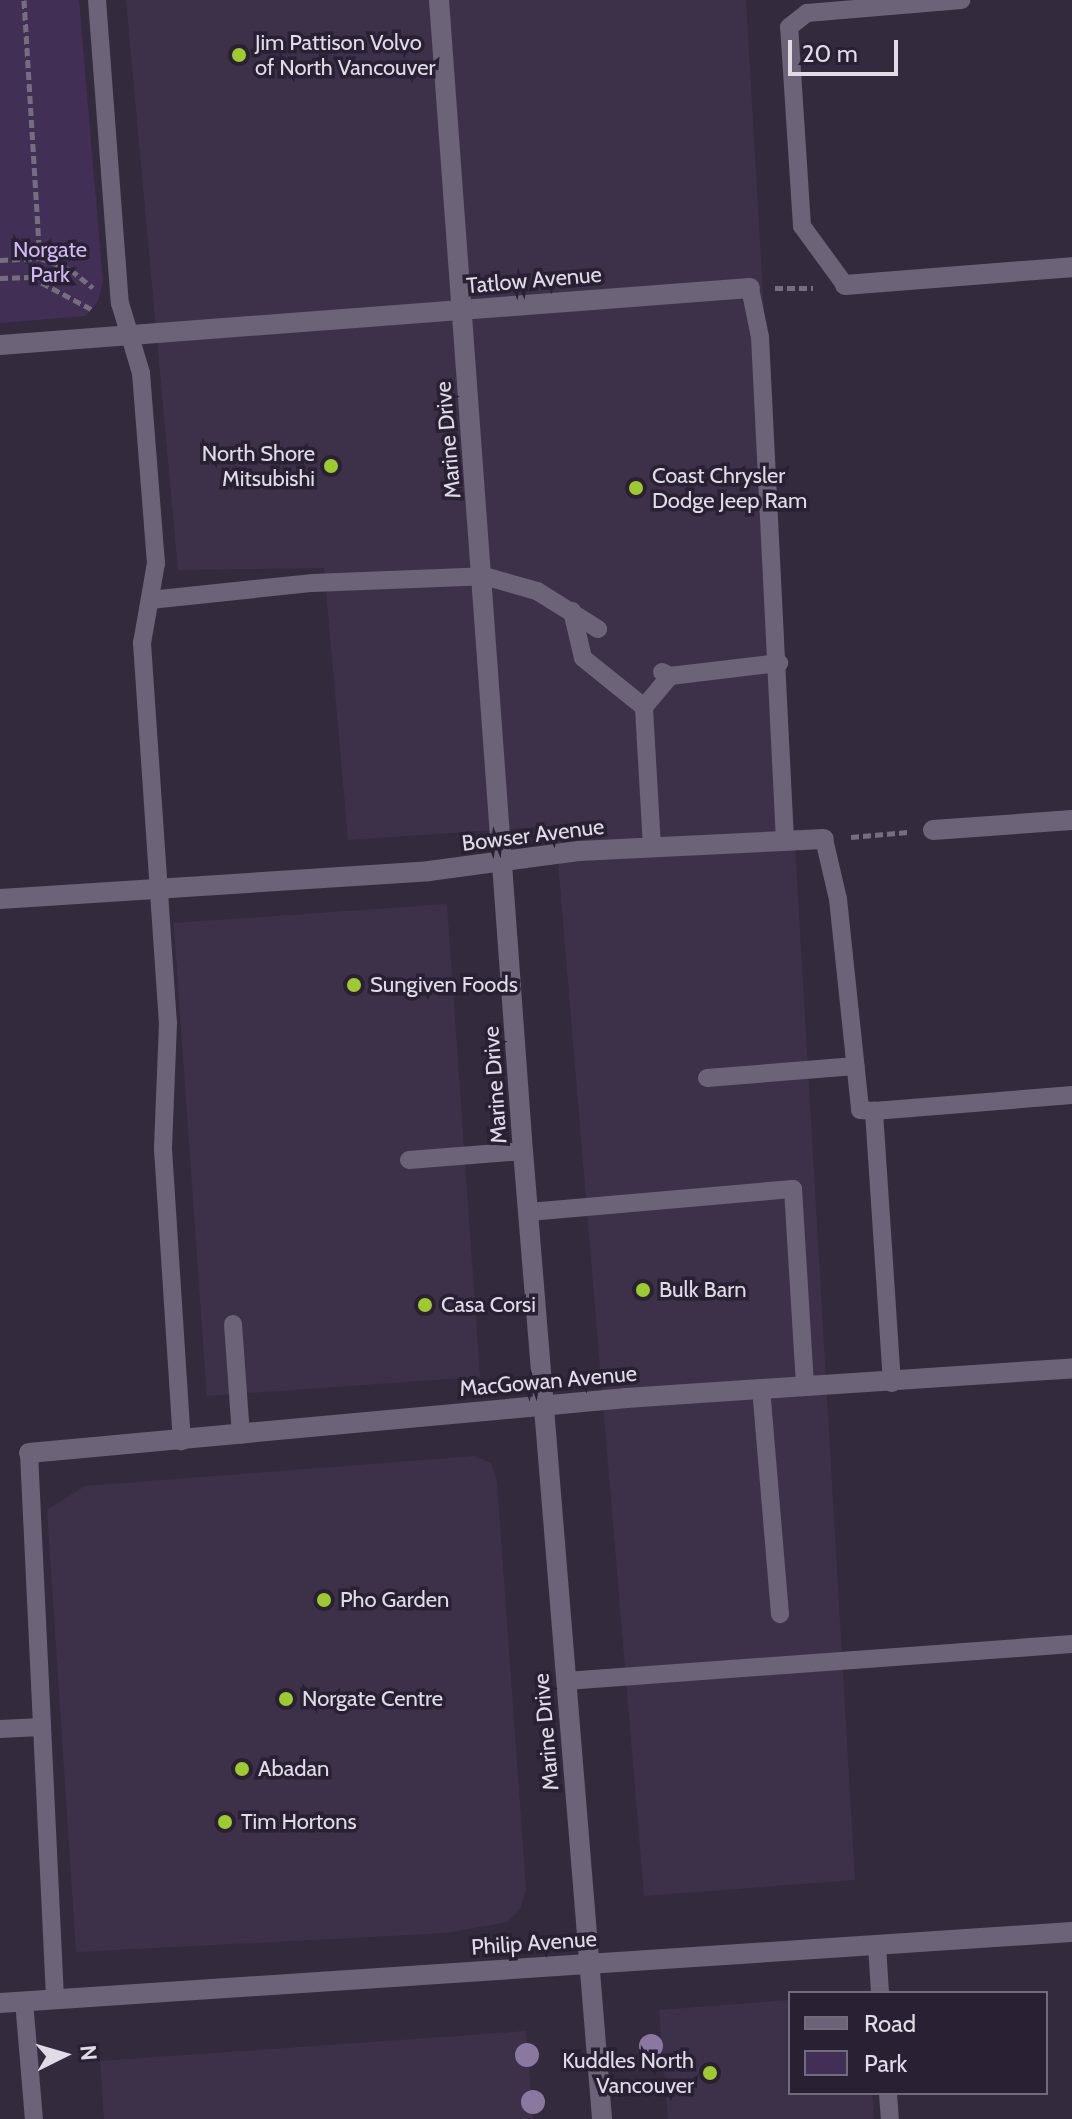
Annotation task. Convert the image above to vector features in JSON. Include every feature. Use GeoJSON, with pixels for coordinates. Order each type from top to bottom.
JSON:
{"type":"FeatureCollection","features":[{"type":"Feature","properties":{"kind":"street","name":"Marine Drive"},"geometry":{"type":"LineString","coordinates":[[439,0],[484,576],[523,1151],[602,2119]]}},
{"type":"Feature","properties":{"kind":"street"},"geometry":{"type":"LineString","coordinates":[[845,285],[1072,267]]}},
{"type":"Feature","properties":{"kind":"street","name":"Tatlow Avenue"},"geometry":{"type":"LineString","coordinates":[[0,345],[750,288]]}},
{"type":"Feature","properties":{"kind":"street"},"geometry":{"type":"LineString","coordinates":[[933,830],[1072,820]]}},
{"type":"Feature","properties":{"kind":"street","name":"Bowser Avenue"},"geometry":{"type":"LineString","coordinates":[[0,899],[157,885],[429,871],[652,847],[824,839]]}},
{"type":"Feature","properties":{"kind":"street","name":"MacGowan Avenue"},"geometry":{"type":"LineString","coordinates":[[29,1453],[761,1388],[892,1383],[1072,1368]]}},
{"type":"Feature","properties":{"kind":"street","name":"Philip Avenue"},"geometry":{"type":"LineString","coordinates":[[0,2003],[1072,1932]]}},
{"type":"Feature","properties":{"kind":"lane"},"geometry":{"type":"LineString","coordinates":[[97,0],[119,288],[141,373],[156,563],[142,643],[168,1023],[163,1149],[182,1441]]}},
{"type":"Feature","properties":{"kind":"lane"},"geometry":{"type":"LineString","coordinates":[[845,285],[802,226],[789,27],[807,13],[961,0]]}},
{"type":"Feature","properties":{"kind":"lane"},"geometry":{"type":"LineString","coordinates":[[750,288],[760,337],[779,663],[785,841]]}},
{"type":"Feature","properties":{"kind":"lane"},"geometry":{"type":"LineString","coordinates":[[150,600],[313,583],[484,576],[537,591],[598,629]]}},
{"type":"Feature","properties":{"kind":"lane"},"geometry":{"type":"LineString","coordinates":[[572,611],[583,658],[644,707]]}},
{"type":"Feature","properties":{"kind":"lane"},"geometry":{"type":"LineString","coordinates":[[652,847],[644,707],[666,674],[779,663]]}},
{"type":"Feature","properties":{"kind":"lane"},"geometry":{"type":"LineString","coordinates":[[824,839],[838,899],[860,1110],[1072,1095]]}},
{"type":"Feature","properties":{"kind":"lane"},"geometry":{"type":"LineString","coordinates":[[707,1078],[856,1066]]}},
{"type":"Feature","properties":{"kind":"lane"},"geometry":{"type":"LineString","coordinates":[[874,1111],[892,1383]]}},
{"type":"Feature","properties":{"kind":"lane"},"geometry":{"type":"LineString","coordinates":[[409,1160],[523,1151]]}},
{"type":"Feature","properties":{"kind":"lane"},"geometry":{"type":"LineString","coordinates":[[529,1212],[793,1189],[805,1385]]}},
{"type":"Feature","properties":{"kind":"lane"},"geometry":{"type":"LineString","coordinates":[[233,1324],[241,1435]]}},
{"type":"Feature","properties":{"kind":"lane"},"geometry":{"type":"LineString","coordinates":[[761,1388],[780,1614]]}},
{"type":"Feature","properties":{"kind":"lane"},"geometry":{"type":"LineString","coordinates":[[29,1453],[55,1999]]}},
{"type":"Feature","properties":{"kind":"lane"},"geometry":{"type":"LineString","coordinates":[[566,1681],[1072,1644]]}},
{"type":"Feature","properties":{"kind":"lane"},"geometry":{"type":"LineString","coordinates":[[0,1729],[41,1727]]}},
{"type":"Feature","properties":{"kind":"lane"},"geometry":{"type":"LineString","coordinates":[[877,1945],[880,1991]]}},
{"type":"Feature","properties":{"kind":"lane"},"geometry":{"type":"LineString","coordinates":[[24,2001],[34,2119]]}},
{"type":"Feature","properties":{"kind":"lane"},"geometry":{"type":"LineString","coordinates":[[888,2095],[890,2119]]}},
{"type":"Feature","properties":{"kind":"path"},"geometry":{"type":"LineString","coordinates":[[24,0],[40,258]]}},
{"type":"Feature","properties":{"kind":"path"},"geometry":{"type":"LineString","coordinates":[[0,260],[40,258],[71,270],[85,287],[119,288]]}},
{"type":"Feature","properties":{"kind":"path"},"geometry":{"type":"LineString","coordinates":[[0,278],[31,277],[61,289],[131,335]]}},
{"type":"Feature","properties":{"kind":"path"},"geometry":{"type":"LineString","coordinates":[[750,288],[845,285]]}},
{"type":"Feature","properties":{"kind":"path"},"geometry":{"type":"LineString","coordinates":[[824,839],[933,830]]}},
{"type":"Feature","properties":{"kind":"shaded area"},"geometry":{"type":"Polygon","coordinates":[[[126,0],[746,0],[855,1880],[644,1896],[555,826],[348,840],[324,568],[178,570],[126,0]]]}},
{"type":"Feature","properties":{"kind":"shaded area"},"geometry":{"type":"Polygon","coordinates":[[[447,904],[480,1377],[207,1396],[174,923],[447,904]]]}},
{"type":"Feature","properties":{"kind":"shaded area","name":"Norgate Centre"},"geometry":{"type":"Polygon","coordinates":[[[474,1456],[491,1463],[497,1481],[526,1889],[520,1909],[507,1922],[448,1933],[76,1952],[47,1510],[85,1486],[474,1456]]]}},
{"type":"Feature","properties":{"kind":"shaded area","name":"Kuddles North Vancouver"},"geometry":{"type":"Polygon","coordinates":[[[788,2000],[788,2095],[872,2095],[874,2119],[668,2119],[659,2010],[788,2000]]]}},
{"type":"Feature","properties":{"kind":"shaded area"},"geometry":{"type":"Polygon","coordinates":[[[526,2031],[533,2119],[104,2119],[100,2061],[526,2031]]]}},
{"type":"Feature","properties":{"kind":"green space","name":"Norgate Park"},"geometry":{"type":"Polygon","coordinates":[[[0,0],[79,0],[103,282],[98,301],[86,316],[0,323],[0,0]]]}},
{"type":"Feature","properties":{"kind":"place","name":"Jim Pattison Volvo of North Vancouver"},"geometry":{"type":"Point","coordinates":[239,55]}},
{"type":"Feature","properties":{"kind":"place","name":"North Shore Mitsubishi"},"geometry":{"type":"Point","coordinates":[331,466]}},
{"type":"Feature","properties":{"kind":"place","name":"Coast Chrysler Dodge Jeep Ram"},"geometry":{"type":"Point","coordinates":[636,488]}},
{"type":"Feature","properties":{"kind":"place","name":"Sungiven Foods"},"geometry":{"type":"Point","coordinates":[354,985]}},
{"type":"Feature","properties":{"kind":"place","name":"Bulk Barn"},"geometry":{"type":"Point","coordinates":[643,1290]}},
{"type":"Feature","properties":{"kind":"place","name":"Casa Corsi"},"geometry":{"type":"Point","coordinates":[425,1305]}},
{"type":"Feature","properties":{"kind":"place","name":"Pho Garden"},"geometry":{"type":"Point","coordinates":[324,1600]}},
{"type":"Feature","properties":{"kind":"place","name":"Norgate Centre"},"geometry":{"type":"Point","coordinates":[286,1699]}},
{"type":"Feature","properties":{"kind":"place","name":"Abadan"},"geometry":{"type":"Point","coordinates":[242,1769]}},
{"type":"Feature","properties":{"kind":"place","name":"Tim Hortons"},"geometry":{"type":"Point","coordinates":[225,1822]}},
{"type":"Feature","properties":{"kind":"place","name":"Kuddles North Vancouver"},"geometry":{"type":"Point","coordinates":[710,2073]}}]}
